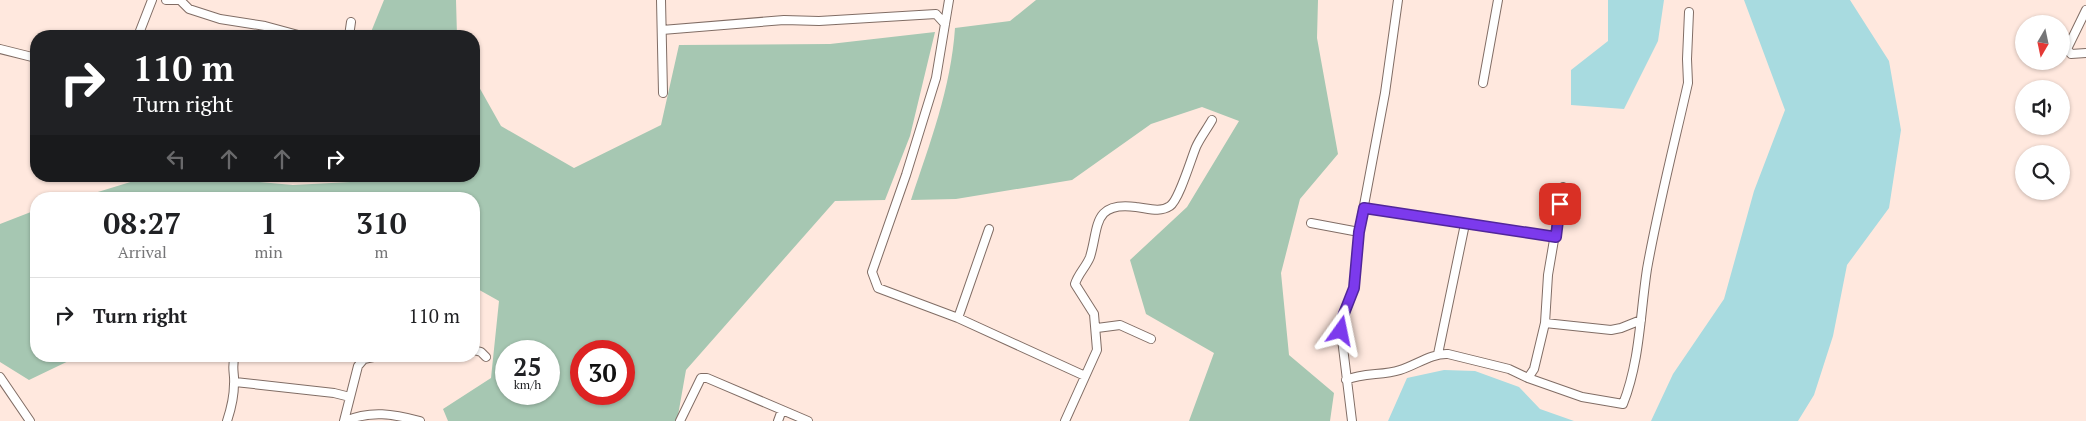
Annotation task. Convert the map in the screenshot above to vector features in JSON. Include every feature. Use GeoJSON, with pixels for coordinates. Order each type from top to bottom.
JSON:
{"type":"FeatureCollection","features":[{"type":"Feature","properties":{"kind":"street"},"geometry":{"type":"LineString","coordinates":[[140,30],[152,0]]}},
{"type":"Feature","properties":{"kind":"street"},"geometry":{"type":"LineString","coordinates":[[166,0],[180,0],[189,8],[220,19],[280,30]]}},
{"type":"Feature","properties":{"kind":"street"},"geometry":{"type":"LineString","coordinates":[[661,0],[663,93]]}},
{"type":"Feature","properties":{"kind":"street"},"geometry":{"type":"LineString","coordinates":[[949,0],[936,78],[906,175],[872,272],[878,288],[958,318],[1085,376]]}},
{"type":"Feature","properties":{"kind":"street"},"geometry":{"type":"LineString","coordinates":[[1352,421],[1341,331],[1343,316],[1354,288],[1359,232],[1398,0]]}},
{"type":"Feature","properties":{"kind":"street"},"geometry":{"type":"LineString","coordinates":[[1483,82],[1498,0]]}},
{"type":"Feature","properties":{"kind":"street"},"geometry":{"type":"LineString","coordinates":[[2086,10],[2067,49],[2071,54],[2086,53]]}},
{"type":"Feature","properties":{"kind":"street"},"geometry":{"type":"LineString","coordinates":[[1346,380],[1359,374],[1400,370],[1438,354],[1479,360],[1510,369],[1528,378],[1582,397],[1623,404],[1634,368],[1655,228],[1688,83],[1689,12]]}},
{"type":"Feature","properties":{"kind":"street"},"geometry":{"type":"LineString","coordinates":[[662,30],[784,20],[819,21],[936,14],[945,24]]}},
{"type":"Feature","properties":{"kind":"street"},"geometry":{"type":"LineString","coordinates":[[350,30],[351,22]]}},
{"type":"Feature","properties":{"kind":"street"},"geometry":{"type":"LineString","coordinates":[[0,49],[30,56]]}},
{"type":"Feature","properties":{"kind":"street"},"geometry":{"type":"LineString","coordinates":[[1065,421],[1097,350],[1097,328],[1090,305],[1075,284],[1087,264],[1096,224],[1102,214],[1118,206],[1154,210],[1169,207],[1174,202],[1186,177],[1196,146],[1212,120]]}},
{"type":"Feature","properties":{"kind":"street"},"geometry":{"type":"LineString","coordinates":[[1528,378],[1534,369],[1545,323],[1548,275],[1556,237],[1563,187]]}},
{"type":"Feature","properties":{"kind":"street"},"geometry":{"type":"LineString","coordinates":[[1364,208],[1556,237]]}},
{"type":"Feature","properties":{"kind":"street"},"geometry":{"type":"LineString","coordinates":[[1310,223],[1359,232]]}},
{"type":"Feature","properties":{"kind":"street"},"geometry":{"type":"LineString","coordinates":[[1438,354],[1465,224]]}},
{"type":"Feature","properties":{"kind":"street"},"geometry":{"type":"LineString","coordinates":[[958,318],[989,229]]}},
{"type":"Feature","properties":{"kind":"street"},"geometry":{"type":"LineString","coordinates":[[1545,323],[1611,330],[1641,320]]}},
{"type":"Feature","properties":{"kind":"street"},"geometry":{"type":"LineString","coordinates":[[1097,328],[1120,325],[1151,338]]}},
{"type":"Feature","properties":{"kind":"street"},"geometry":{"type":"LineString","coordinates":[[480,352],[486,357]]}},
{"type":"Feature","properties":{"kind":"street"},"geometry":{"type":"LineString","coordinates":[[227,421],[235,382],[231,370],[233,362]]}},
{"type":"Feature","properties":{"kind":"street"},"geometry":{"type":"LineString","coordinates":[[345,421],[361,362]]}},
{"type":"Feature","properties":{"kind":"street"},"geometry":{"type":"LineString","coordinates":[[0,377],[30,421]]}},
{"type":"Feature","properties":{"kind":"street"},"geometry":{"type":"LineString","coordinates":[[680,421],[701,378],[706,378],[808,421]]}},
{"type":"Feature","properties":{"kind":"street"},"geometry":{"type":"LineString","coordinates":[[235,382],[334,393],[350,397]]}},
{"type":"Feature","properties":{"kind":"street"},"geometry":{"type":"LineString","coordinates":[[778,421],[782,410]]}},
{"type":"Feature","properties":{"kind":"street"},"geometry":{"type":"LineString","coordinates":[[345,421],[359,415],[378,413],[420,421]]}},
{"type":"Feature","properties":{"kind":"green space"},"geometry":{"type":"Polygon","coordinates":[[[384,0],[456,0],[457,30],[372,30],[384,0]]]}},
{"type":"Feature","properties":{"kind":"green space"},"geometry":{"type":"Polygon","coordinates":[[[1036,0],[1318,0],[1317,38],[1338,154],[1300,199],[1281,273],[1289,355],[1334,393],[1330,421],[1189,421],[1214,353],[1146,314],[1130,260],[1187,207],[1239,121],[1202,107],[1151,124],[1072,180],[956,199],[911,200],[944,94],[953,50],[955,28],[1010,21],[1036,0]]]}},
{"type":"Feature","properties":{"kind":"green space"},"geometry":{"type":"Polygon","coordinates":[[[935,32],[910,136],[885,200],[835,201],[686,370],[677,421],[448,421],[443,409],[491,378],[499,301],[480,290],[480,192],[98,192],[130,182],[260,182],[293,185],[350,182],[480,182],[480,89],[501,126],[574,168],[661,125],[679,45],[830,44],[935,32]]]}},
{"type":"Feature","properties":{"kind":"green space"},"geometry":{"type":"Polygon","coordinates":[[[30,212],[30,362],[66,362],[29,380],[0,362],[0,224],[30,212]]]}},
{"type":"Feature","properties":{"kind":"water"},"geometry":{"type":"Polygon","coordinates":[[[1608,0],[1664,0],[1658,41],[1624,109],[1571,105],[1571,70],[1608,41],[1608,0]]]}},
{"type":"Feature","properties":{"kind":"water"},"geometry":{"type":"Polygon","coordinates":[[[1744,0],[1850,0],[1889,61],[1901,130],[1889,208],[1847,265],[1833,336],[1814,395],[1798,421],[1651,421],[1673,374],[1724,299],[1754,191],[1785,110],[1744,0]]]}},
{"type":"Feature","properties":{"kind":"water"},"geometry":{"type":"Polygon","coordinates":[[[1444,370],[1475,371],[1519,387],[1540,409],[1574,421],[1388,421],[1407,378],[1444,370]]]}},
{"type":"Feature","properties":{"kind":"route"},"geometry":{"type":"LineString","coordinates":[[1341,331],[1343,316],[1354,288],[1359,232],[1364,208],[1465,224],[1536,232],[1556,237],[1560,204]]}}]}
